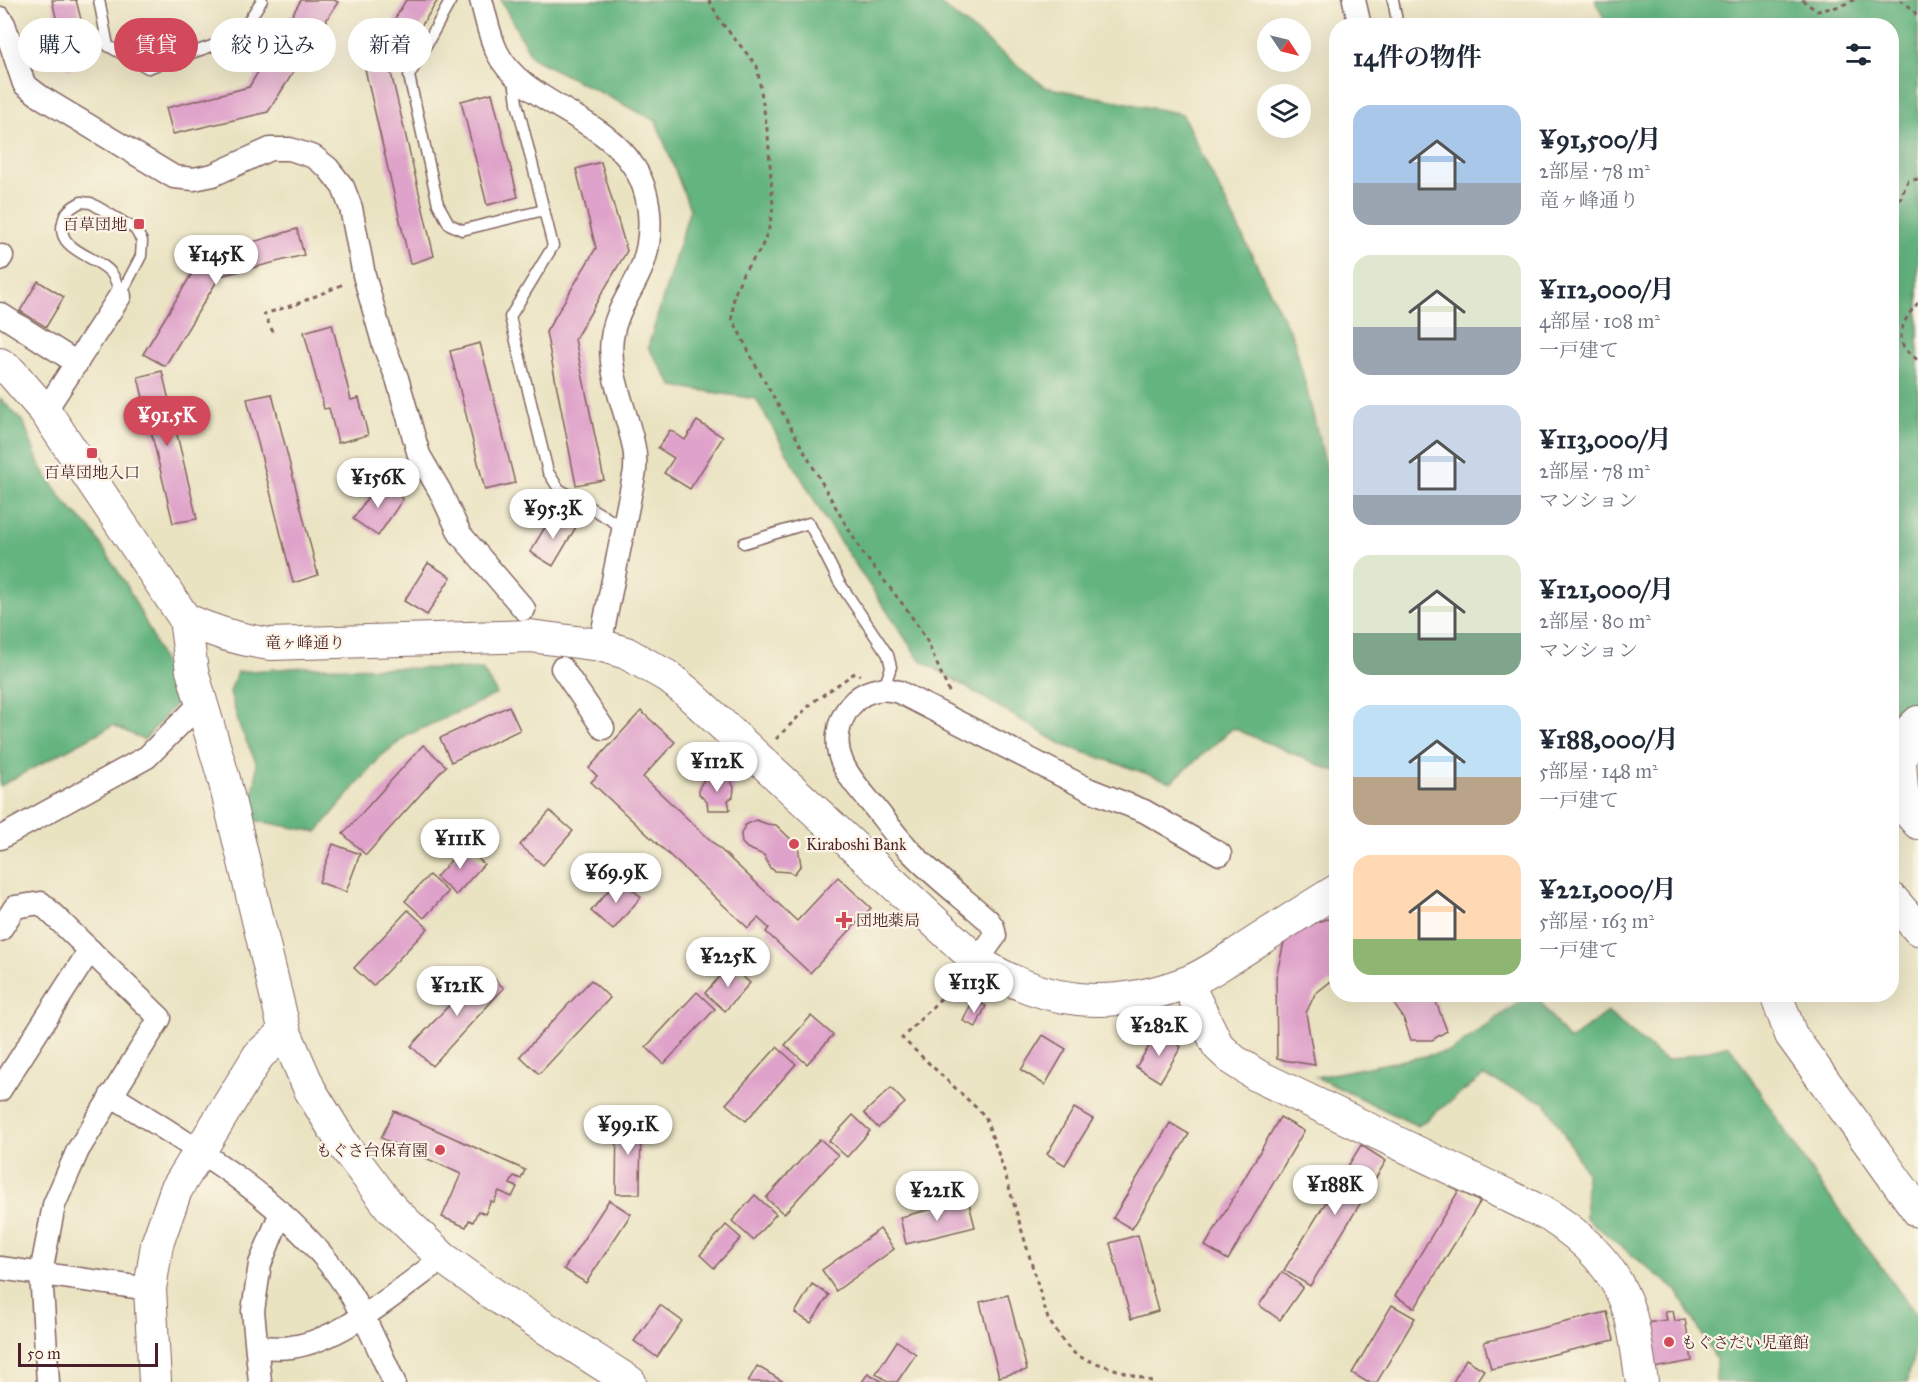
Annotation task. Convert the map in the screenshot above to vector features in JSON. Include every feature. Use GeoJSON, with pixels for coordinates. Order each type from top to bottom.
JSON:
{"type":"FeatureCollection","features":[{"type":"Feature","properties":{"kind":"street"},"geometry":{"type":"LineString","coordinates":[[481,0],[497,53],[513,75],[608,137],[635,168],[646,196],[650,224],[649,247],[639,274],[617,313],[611,339],[614,370],[635,449],[635,471],[600,645]]}},
{"type":"Feature","properties":{"kind":"street"},"geometry":{"type":"LineString","coordinates":[[0,18],[24,84],[41,97],[174,177],[194,179],[213,175],[270,149],[290,149],[314,157],[328,168],[343,187],[351,208],[364,275],[419,455],[440,491],[460,534],[524,609]]}},
{"type":"Feature","properties":{"kind":"street"},"geometry":{"type":"LineString","coordinates":[[45,411],[120,296]]}},
{"type":"Feature","properties":{"kind":"street"},"geometry":{"type":"LineString","coordinates":[[0,314],[77,363]]}},
{"type":"Feature","properties":{"kind":"street"},"geometry":{"type":"LineString","coordinates":[[0,364],[11,372],[45,411],[185,619],[192,671],[224,779],[285,1032],[310,1090],[345,1147],[391,1208],[443,1258],[496,1296],[630,1382]]}},
{"type":"Feature","properties":{"kind":"street","name":"竜ヶ峰通り"},"geometry":{"type":"LineString","coordinates":[[185,619],[214,632],[270,644],[530,636],[600,645],[626,653],[667,675],[687,692],[971,967],[998,975],[1044,994],[1102,1001],[1140,996],[1187,983],[1329,895]]}},
{"type":"Feature","properties":{"kind":"street"},"geometry":{"type":"LineString","coordinates":[[562,669],[603,728]]}},
{"type":"Feature","properties":{"kind":"street"},"geometry":{"type":"LineString","coordinates":[[971,967],[995,936],[993,927],[912,853],[842,763],[837,747],[842,716],[863,695],[884,687],[899,692],[1090,790],[1144,811],[1220,854]]}},
{"type":"Feature","properties":{"kind":"street"},"geometry":{"type":"LineString","coordinates":[[0,838],[147,757],[201,703]]}},
{"type":"Feature","properties":{"kind":"street"},"geometry":{"type":"LineString","coordinates":[[1918,722],[1912,728],[1900,761],[1902,790],[1911,814],[1918,823]]}},
{"type":"Feature","properties":{"kind":"street"},"geometry":{"type":"LineString","coordinates":[[0,930],[15,907],[41,903],[160,1018],[78,1150],[54,1205],[41,1273],[48,1382]]}},
{"type":"Feature","properties":{"kind":"street"},"geometry":{"type":"LineString","coordinates":[[1899,907],[1918,929]]}},
{"type":"Feature","properties":{"kind":"street"},"geometry":{"type":"LineString","coordinates":[[0,1090],[90,950]]}},
{"type":"Feature","properties":{"kind":"street"},"geometry":{"type":"LineString","coordinates":[[1187,983],[1218,1046],[1233,1060],[1258,1076],[1550,1216],[1588,1244],[1604,1262],[1622,1292],[1630,1315],[1642,1382]]}},
{"type":"Feature","properties":{"kind":"street"},"geometry":{"type":"LineString","coordinates":[[1779,1002],[1791,1035],[1918,1211]]}},
{"type":"Feature","properties":{"kind":"street"},"geometry":{"type":"LineString","coordinates":[[155,1382],[150,1289],[157,1244],[176,1190],[259,1055],[285,1032]]}},
{"type":"Feature","properties":{"kind":"street"},"geometry":{"type":"LineString","coordinates":[[111,1095],[199,1150],[259,1192],[281,1212],[329,1262],[364,1316],[394,1382]]}},
{"type":"Feature","properties":{"kind":"street"},"geometry":{"type":"LineString","coordinates":[[260,1382],[253,1311],[260,1264],[281,1212]]}},
{"type":"Feature","properties":{"kind":"street"},"geometry":{"type":"LineString","coordinates":[[258,1347],[291,1347],[324,1339],[364,1316],[443,1258]]}},
{"type":"Feature","properties":{"kind":"street"},"geometry":{"type":"LineString","coordinates":[[0,1268],[150,1289]]}},
{"type":"Feature","properties":{"kind":"lane"},"geometry":{"type":"LineString","coordinates":[[99,0],[108,46],[148,68],[238,38],[262,0]]}},
{"type":"Feature","properties":{"kind":"lane"},"geometry":{"type":"LineString","coordinates":[[451,0],[409,76],[438,204],[449,224],[462,230],[544,210]]}},
{"type":"Feature","properties":{"kind":"lane"},"geometry":{"type":"LineString","coordinates":[[1393,0],[1396,18]]}},
{"type":"Feature","properties":{"kind":"lane"},"geometry":{"type":"LineString","coordinates":[[513,75],[517,103],[553,246],[510,317],[539,439],[548,472],[559,489],[624,528]]}},
{"type":"Feature","properties":{"kind":"lane"},"geometry":{"type":"LineString","coordinates":[[81,202],[91,203],[135,230],[142,241],[141,256],[120,296],[111,272],[70,245],[64,238],[61,228],[64,216],[70,208],[81,202]]}},
{"type":"Feature","properties":{"kind":"lane"},"geometry":{"type":"LineString","coordinates":[[744,543],[809,523],[839,582],[888,655],[891,667],[884,687]]}},
{"type":"Feature","properties":{"kind":"path"},"geometry":{"type":"LineString","coordinates":[[709,0],[721,22],[758,66],[768,135],[773,207],[769,228],[761,249],[743,273],[734,296],[732,318],[756,366],[862,552],[908,611],[926,639],[960,722]]}},
{"type":"Feature","properties":{"kind":"path"},"geometry":{"type":"LineString","coordinates":[[1802,0],[1817,10],[1842,6],[1854,0]]}},
{"type":"Feature","properties":{"kind":"path"},"geometry":{"type":"LineString","coordinates":[[1899,0],[1913,9],[1918,18]]}},
{"type":"Feature","properties":{"kind":"path"},"geometry":{"type":"LineString","coordinates":[[1899,201],[1908,181],[1918,179]]}},
{"type":"Feature","properties":{"kind":"path"},"geometry":{"type":"LineString","coordinates":[[273,332],[264,314],[297,304],[364,275]]}},
{"type":"Feature","properties":{"kind":"path"},"geometry":{"type":"LineString","coordinates":[[1918,303],[1902,329],[1903,345],[1918,361]]}},
{"type":"Feature","properties":{"kind":"path"},"geometry":{"type":"LineString","coordinates":[[774,741],[813,702],[856,672]]}},
{"type":"Feature","properties":{"kind":"path"},"geometry":{"type":"LineString","coordinates":[[971,967],[902,1038],[985,1116],[1003,1167],[1048,1319],[1064,1343],[1084,1359],[1154,1382]]}},
{"type":"Feature","properties":{"kind":"green space"},"geometry":{"type":"Polygon","coordinates":[[[501,0],[935,0],[1045,87],[1182,114],[1294,340],[1329,475],[1329,769],[1233,728],[1171,782],[1063,745],[919,659],[827,522],[756,399],[673,386],[648,347],[690,209],[656,121],[532,58],[501,0]]]}},
{"type":"Feature","properties":{"kind":"green space"},"geometry":{"type":"Polygon","coordinates":[[[1595,0],[1918,0],[1918,705],[1899,713],[1899,18],[1604,18],[1595,0]]]}},
{"type":"Feature","properties":{"kind":"green space"},"geometry":{"type":"Polygon","coordinates":[[[0,398],[24,423],[39,464],[65,503],[91,529],[126,584],[149,629],[179,700],[144,740],[113,725],[0,786],[0,398]]]}},
{"type":"Feature","properties":{"kind":"green space"},"geometry":{"type":"Polygon","coordinates":[[[306,667],[482,669],[497,694],[408,735],[381,756],[317,832],[247,819],[256,778],[256,762],[239,725],[230,692],[237,672],[306,667]]]}},
{"type":"Feature","properties":{"kind":"green space"},"geometry":{"type":"Polygon","coordinates":[[[1519,1002],[1541,1002],[1569,1041],[1607,1012],[1666,1061],[1729,1045],[1817,1180],[1918,1317],[1918,1338],[1907,1382],[1716,1382],[1716,1359],[1677,1291],[1586,1218],[1586,1172],[1546,1103],[1483,1076],[1418,1126],[1316,1077],[1451,1051],[1519,1002]]]}},
{"type":"Feature","properties":{"kind":"building"},"geometry":{"type":"Polygon","coordinates":[[[52,0],[76,0],[81,18],[56,18],[52,0]]]}},
{"type":"Feature","properties":{"kind":"building"},"geometry":{"type":"Polygon","coordinates":[[[301,0],[338,2],[328,18],[290,18],[301,0]]]}},
{"type":"Feature","properties":{"kind":"building"},"geometry":{"type":"Polygon","coordinates":[[[406,0],[438,0],[426,18],[395,18],[406,0]]]}},
{"type":"Feature","properties":{"kind":"building"},"geometry":{"type":"Polygon","coordinates":[[[258,72],[293,72],[268,112],[173,134],[166,108],[249,87],[258,72]]]}},
{"type":"Feature","properties":{"kind":"building"},"geometry":{"type":"Polygon","coordinates":[[[366,72],[392,72],[434,256],[410,264],[366,72]]]}},
{"type":"Feature","properties":{"kind":"building"},"geometry":{"type":"Polygon","coordinates":[[[492,93],[518,197],[487,205],[461,101],[492,93]]]}},
{"type":"Feature","properties":{"kind":"building"},"geometry":{"type":"Polygon","coordinates":[[[601,162],[627,251],[575,339],[604,480],[576,485],[546,332],[596,248],[576,169],[601,162]]]}},
{"type":"Feature","properties":{"kind":"building"},"geometry":{"type":"Polygon","coordinates":[[[297,229],[304,255],[220,276],[165,366],[143,354],[202,257],[297,229]]]}},
{"type":"Feature","properties":{"kind":"building"},"geometry":{"type":"Polygon","coordinates":[[[38,281],[64,297],[46,327],[20,311],[38,281]]]}},
{"type":"Feature","properties":{"kind":"building"},"geometry":{"type":"Polygon","coordinates":[[[332,324],[351,400],[359,398],[368,435],[338,443],[329,408],[324,409],[304,332],[332,324]]]}},
{"type":"Feature","properties":{"kind":"building"},"geometry":{"type":"Polygon","coordinates":[[[480,343],[515,483],[485,490],[450,351],[480,343]]]}},
{"type":"Feature","properties":{"kind":"building"},"geometry":{"type":"Polygon","coordinates":[[[162,371],[197,519],[173,523],[138,377],[162,371]]]}},
{"type":"Feature","properties":{"kind":"building"},"geometry":{"type":"Polygon","coordinates":[[[272,394],[318,575],[293,583],[247,399],[272,394]]]}},
{"type":"Feature","properties":{"kind":"building"},"geometry":{"type":"Polygon","coordinates":[[[697,421],[723,437],[690,489],[664,473],[674,458],[658,448],[670,430],[685,440],[697,421]]]}},
{"type":"Feature","properties":{"kind":"building"},"geometry":{"type":"Polygon","coordinates":[[[378,482],[403,499],[378,536],[353,519],[378,482]]]}},
{"type":"Feature","properties":{"kind":"building"},"geometry":{"type":"Polygon","coordinates":[[[553,514],[576,527],[553,566],[530,552],[553,514]]]}},
{"type":"Feature","properties":{"kind":"building"},"geometry":{"type":"Polygon","coordinates":[[[428,563],[451,577],[427,615],[404,601],[428,563]]]}},
{"type":"Feature","properties":{"kind":"building"},"geometry":{"type":"Polygon","coordinates":[[[509,706],[520,730],[451,762],[440,738],[509,706]]]}},
{"type":"Feature","properties":{"kind":"building"},"geometry":{"type":"Polygon","coordinates":[[[641,711],[675,742],[643,777],[797,921],[838,877],[871,908],[810,973],[766,932],[769,928],[758,918],[748,928],[591,782],[597,776],[589,768],[641,711]]]}},
{"type":"Feature","properties":{"kind":"building"},"geometry":{"type":"Polygon","coordinates":[[[423,745],[446,766],[366,855],[343,834],[423,745]]]}},
{"type":"Feature","properties":{"kind":"building"},"geometry":{"type":"Polygon","coordinates":[[[718,775],[730,780],[734,787],[733,797],[728,800],[730,810],[708,810],[707,802],[699,794],[703,781],[718,775]]]}},
{"type":"Feature","properties":{"kind":"building"},"geometry":{"type":"Polygon","coordinates":[[[550,811],[573,831],[543,865],[520,845],[550,811]]]}},
{"type":"Feature","properties":{"kind":"building"},"geometry":{"type":"Polygon","coordinates":[[[756,820],[776,825],[798,846],[801,865],[794,874],[775,871],[770,868],[764,855],[747,848],[742,843],[741,834],[745,825],[756,820]]]}},
{"type":"Feature","properties":{"kind":"building"},"geometry":{"type":"Polygon","coordinates":[[[333,844],[360,854],[346,892],[319,882],[333,844]]]}},
{"type":"Feature","properties":{"kind":"building"},"geometry":{"type":"Polygon","coordinates":[[[464,846],[484,864],[456,895],[436,877],[464,846]]]}},
{"type":"Feature","properties":{"kind":"building"},"geometry":{"type":"Polygon","coordinates":[[[429,875],[448,892],[424,918],[405,901],[429,875]]]}},
{"type":"Feature","properties":{"kind":"building"},"geometry":{"type":"Polygon","coordinates":[[[619,878],[641,897],[613,930],[591,911],[619,878]]]}},
{"type":"Feature","properties":{"kind":"building"},"geometry":{"type":"Polygon","coordinates":[[[408,910],[428,928],[373,986],[354,968],[408,910]]]}},
{"type":"Feature","properties":{"kind":"building"},"geometry":{"type":"Polygon","coordinates":[[[1329,919],[1329,983],[1315,994],[1306,1013],[1315,1065],[1277,1059],[1276,977],[1285,938],[1306,926],[1329,919]]]}},
{"type":"Feature","properties":{"kind":"building"},"geometry":{"type":"Polygon","coordinates":[[[730,965],[750,983],[725,1011],[705,993],[730,965]]]}},
{"type":"Feature","properties":{"kind":"building"},"geometry":{"type":"Polygon","coordinates":[[[483,969],[504,988],[432,1066],[411,1046],[483,969]]]}},
{"type":"Feature","properties":{"kind":"building"},"geometry":{"type":"Polygon","coordinates":[[[591,980],[610,998],[539,1074],[520,1056],[591,980]]]}},
{"type":"Feature","properties":{"kind":"building"},"geometry":{"type":"Polygon","coordinates":[[[697,992],[715,1009],[664,1064],[646,1047],[697,992]]]}},
{"type":"Feature","properties":{"kind":"building"},"geometry":{"type":"Polygon","coordinates":[[[973,1000],[986,1006],[976,1027],[963,1021],[973,1000]]]}},
{"type":"Feature","properties":{"kind":"building"},"geometry":{"type":"Polygon","coordinates":[[[1392,1002],[1436,1002],[1447,1031],[1432,1040],[1411,1040],[1403,1017],[1392,1002]]]}},
{"type":"Feature","properties":{"kind":"building"},"geometry":{"type":"Polygon","coordinates":[[[811,1016],[833,1035],[807,1064],[785,1045],[811,1016]]]}},
{"type":"Feature","properties":{"kind":"building"},"geometry":{"type":"Polygon","coordinates":[[[1158,1032],[1181,1047],[1160,1082],[1136,1067],[1158,1032]]]}},
{"type":"Feature","properties":{"kind":"building"},"geometry":{"type":"Polygon","coordinates":[[[1043,1035],[1066,1049],[1045,1085],[1021,1070],[1043,1035]]]}},
{"type":"Feature","properties":{"kind":"building"},"geometry":{"type":"Polygon","coordinates":[[[777,1047],[796,1064],[746,1121],[726,1104],[777,1047]]]}},
{"type":"Feature","properties":{"kind":"building"},"geometry":{"type":"Polygon","coordinates":[[[891,1088],[905,1103],[878,1128],[864,1113],[891,1088]]]}},
{"type":"Feature","properties":{"kind":"building"},"geometry":{"type":"Polygon","coordinates":[[[1074,1108],[1093,1119],[1065,1165],[1047,1154],[1074,1108]]]}},
{"type":"Feature","properties":{"kind":"building"},"geometry":{"type":"Polygon","coordinates":[[[394,1111],[525,1170],[521,1179],[514,1176],[510,1184],[517,1187],[512,1197],[499,1191],[485,1214],[478,1211],[473,1222],[469,1220],[466,1227],[442,1217],[461,1174],[381,1138],[394,1111]]]}},
{"type":"Feature","properties":{"kind":"building"},"geometry":{"type":"Polygon","coordinates":[[[853,1115],[870,1131],[847,1157],[829,1141],[853,1115]]]}},
{"type":"Feature","properties":{"kind":"building"},"geometry":{"type":"Polygon","coordinates":[[[1280,1117],[1304,1131],[1228,1260],[1205,1246],[1280,1117]]]}},
{"type":"Feature","properties":{"kind":"building"},"geometry":{"type":"Polygon","coordinates":[[[617,1118],[641,1118],[640,1194],[616,1194],[617,1118]]]}},
{"type":"Feature","properties":{"kind":"building"},"geometry":{"type":"Polygon","coordinates":[[[1170,1123],[1189,1134],[1132,1229],[1113,1218],[1170,1123]]]}},
{"type":"Feature","properties":{"kind":"building"},"geometry":{"type":"Polygon","coordinates":[[[820,1139],[838,1155],[784,1214],[766,1198],[820,1139]]]}},
{"type":"Feature","properties":{"kind":"building"},"geometry":{"type":"Polygon","coordinates":[[[1361,1145],[1386,1161],[1310,1286],[1284,1270],[1361,1145]]]}},
{"type":"Feature","properties":{"kind":"building"},"geometry":{"type":"Polygon","coordinates":[[[1459,1190],[1480,1202],[1415,1308],[1395,1296],[1459,1190]]]}},
{"type":"Feature","properties":{"kind":"building"},"geometry":{"type":"Polygon","coordinates":[[[755,1195],[776,1214],[753,1240],[732,1221],[755,1195]]]}},
{"type":"Feature","properties":{"kind":"building"},"geometry":{"type":"Polygon","coordinates":[[[609,1200],[631,1214],[586,1283],[564,1269],[609,1200]]]}},
{"type":"Feature","properties":{"kind":"building"},"geometry":{"type":"Polygon","coordinates":[[[968,1200],[975,1227],[906,1244],[900,1217],[968,1200]]]}},
{"type":"Feature","properties":{"kind":"building"},"geometry":{"type":"Polygon","coordinates":[[[726,1225],[741,1238],[714,1268],[700,1255],[726,1225]]]}},
{"type":"Feature","properties":{"kind":"building"},"geometry":{"type":"Polygon","coordinates":[[[880,1229],[894,1249],[836,1291],[822,1270],[880,1229]]]}},
{"type":"Feature","properties":{"kind":"building"},"geometry":{"type":"Polygon","coordinates":[[[1138,1235],[1158,1311],[1131,1319],[1110,1243],[1138,1235]]]}},
{"type":"Feature","properties":{"kind":"building"},"geometry":{"type":"Polygon","coordinates":[[[1282,1272],[1303,1287],[1280,1320],[1259,1305],[1282,1272]]]}},
{"type":"Feature","properties":{"kind":"building"},"geometry":{"type":"Polygon","coordinates":[[[812,1284],[829,1295],[811,1323],[795,1313],[812,1284]]]}},
{"type":"Feature","properties":{"kind":"building"},"geometry":{"type":"Polygon","coordinates":[[[1008,1295],[1027,1370],[999,1377],[980,1302],[1008,1295]]]}},
{"type":"Feature","properties":{"kind":"building"},"geometry":{"type":"Polygon","coordinates":[[[660,1305],[682,1321],[657,1357],[634,1341],[660,1305]]]}},
{"type":"Feature","properties":{"kind":"building"},"geometry":{"type":"Polygon","coordinates":[[[1392,1305],[1415,1318],[1377,1382],[1367,1382],[1352,1373],[1392,1305]]]}},
{"type":"Feature","properties":{"kind":"building","name":"もぐさだい児童館"},"geometry":{"type":"Polygon","coordinates":[[[1673,1311],[1675,1321],[1685,1319],[1692,1361],[1654,1368],[1646,1323],[1667,1320],[1665,1312],[1673,1311]]]}},
{"type":"Feature","properties":{"kind":"building"},"geometry":{"type":"Polygon","coordinates":[[[1607,1312],[1614,1340],[1491,1369],[1484,1342],[1607,1312]]]}},
{"type":"Feature","properties":{"kind":"building"},"geometry":{"type":"Polygon","coordinates":[[[897,1341],[916,1354],[897,1382],[888,1382],[876,1373],[897,1341]]]}},
{"type":"Feature","properties":{"kind":"building"},"geometry":{"type":"Polygon","coordinates":[[[1466,1359],[1484,1370],[1476,1382],[1453,1382],[1466,1359]]]}},
{"type":"Feature","properties":{"kind":"building"},"geometry":{"type":"Polygon","coordinates":[[[757,1366],[784,1382],[748,1382],[757,1366]]]}},
{"type":"Feature","properties":{"kind":"building"},"geometry":{"type":"Polygon","coordinates":[[[868,1373],[883,1382],[862,1382],[868,1373]]]}},
{"type":"Feature","properties":{"kind":"place","name":"百草団地"},"geometry":{"type":"Point","coordinates":[139,224]}},
{"type":"Feature","properties":{"kind":"place","name":"百草団地入口"},"geometry":{"type":"Point","coordinates":[92,453]}},
{"type":"Feature","properties":{"kind":"place","name":"Kiraboshi Bank"},"geometry":{"type":"Point","coordinates":[794,844]}},
{"type":"Feature","properties":{"kind":"place","name":"団地薬局"},"geometry":{"type":"Point","coordinates":[844,920]}},
{"type":"Feature","properties":{"kind":"place","name":"もぐさ台保育園"},"geometry":{"type":"Point","coordinates":[440,1150]}},
{"type":"Feature","properties":{"kind":"place","name":"もぐさだい児童館"},"geometry":{"type":"Point","coordinates":[1669,1342]}}]}
